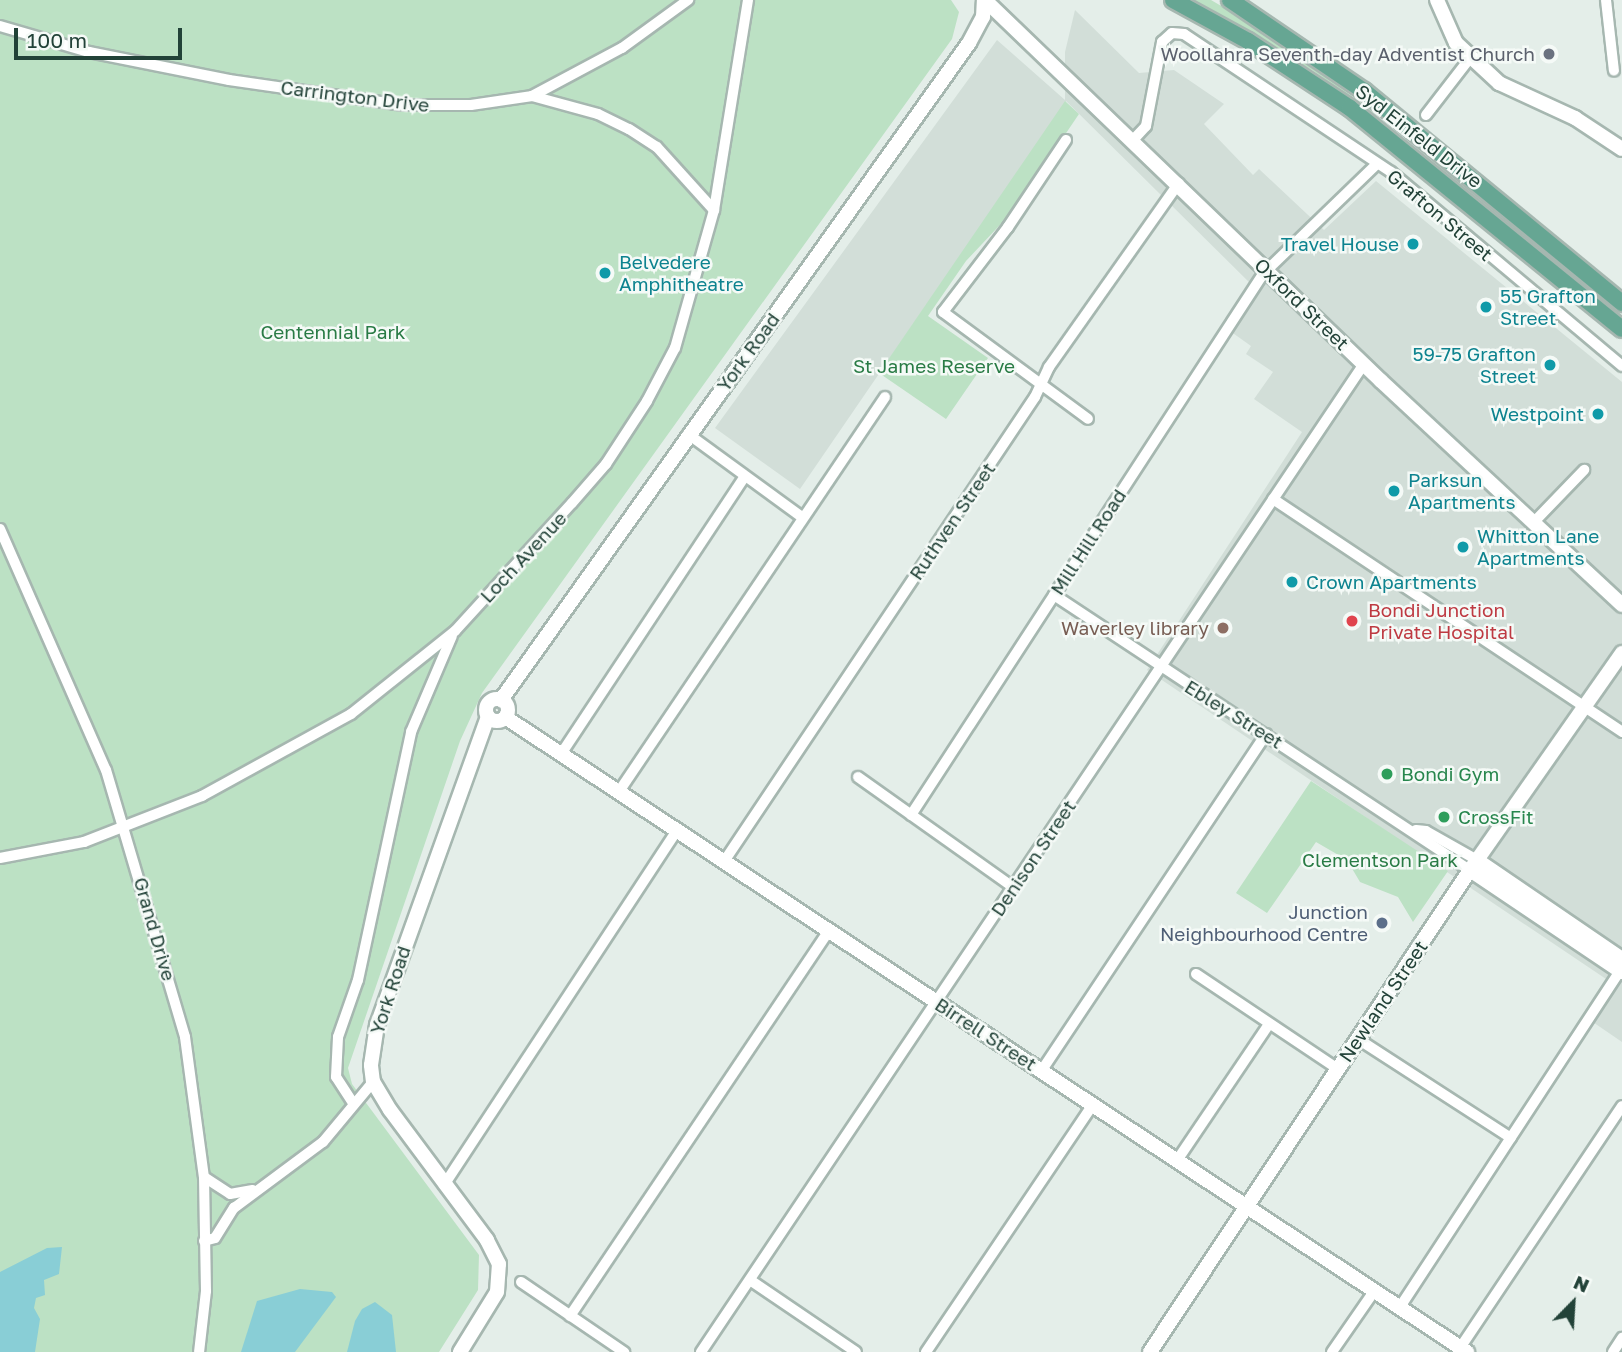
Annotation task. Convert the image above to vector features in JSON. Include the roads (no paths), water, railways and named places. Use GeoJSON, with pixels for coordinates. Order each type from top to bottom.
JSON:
{"type":"FeatureCollection","features":[{"type":"Feature","properties":{"kind":"main road","name":"Oxford Street"},"geometry":{"type":"LineString","coordinates":[[985,0],[1364,364],[1622,605]]}},
{"type":"Feature","properties":{"kind":"main road","name":"York Road"},"geometry":{"type":"LineString","coordinates":[[501,700],[688,434],[970,43],[983,17],[985,0]]}},
{"type":"Feature","properties":{"kind":"main road","name":"Syd Einfeld Drive"},"geometry":{"type":"LineString","coordinates":[[1173,0],[1248,41],[1350,108],[1622,329]]}},
{"type":"Feature","properties":{"kind":"main road","name":"Syd Einfeld Drive"},"geometry":{"type":"LineString","coordinates":[[1230,0],[1364,91],[1622,303]]}},
{"type":"Feature","properties":{"kind":"main road"},"geometry":{"type":"LineString","coordinates":[[1437,0],[1448,33],[1470,58],[1499,83],[1575,118],[1622,149]]}},
{"type":"Feature","properties":{"kind":"main road","name":"Newland Street"},"geometry":{"type":"LineString","coordinates":[[1150,1352],[1474,865],[1622,653]]}},
{"type":"Feature","properties":{"kind":"main road"},"geometry":{"type":"LineString","coordinates":[[501,700],[507,708],[505,717],[497,721],[488,716],[488,704],[501,700]]}},
{"type":"Feature","properties":{"kind":"main road","name":"York Road"},"geometry":{"type":"LineString","coordinates":[[373,1082],[371,1051],[377,1025],[488,716]]}},
{"type":"Feature","properties":{"kind":"main road","name":"Birrell Street"},"geometry":{"type":"LineString","coordinates":[[505,717],[620,790],[1464,1350]]}},
{"type":"Feature","properties":{"kind":"main road","name":"Ebley Street"},"geometry":{"type":"LineString","coordinates":[[1474,865],[1621,967]]}},
{"type":"Feature","properties":{"kind":"main road"},"geometry":{"type":"LineString","coordinates":[[373,1082],[444,1185],[487,1240],[501,1274],[497,1292],[460,1352]]}},
{"type":"Feature","properties":{"kind":"street","name":"Carrington Drive"},"geometry":{"type":"LineString","coordinates":[[0,26],[165,69],[403,105],[471,105],[532,96],[622,48],[688,0]]}},
{"type":"Feature","properties":{"kind":"street","name":"Loch Avenue"},"geometry":{"type":"LineString","coordinates":[[0,858],[84,842],[202,796],[279,757],[351,713],[455,631],[606,464],[647,401],[675,348],[714,210],[748,0]]}},
{"type":"Feature","properties":{"kind":"street"},"geometry":{"type":"LineString","coordinates":[[1606,0],[1618,43],[1614,71]]}},
{"type":"Feature","properties":{"kind":"street","name":"Grafton Street"},"geometry":{"type":"LineString","coordinates":[[1133,140],[1146,126],[1162,42],[1179,32],[1391,172],[1622,366]]}},
{"type":"Feature","properties":{"kind":"street"},"geometry":{"type":"LineString","coordinates":[[1426,115],[1470,58]]}},
{"type":"Feature","properties":{"kind":"street"},"geometry":{"type":"LineString","coordinates":[[532,96],[598,114],[629,129],[667,156],[714,210]]}},
{"type":"Feature","properties":{"kind":"street"},"geometry":{"type":"LineString","coordinates":[[1066,140],[943,312],[1088,419]]}},
{"type":"Feature","properties":{"kind":"street","name":"Mill Hill Road"},"geometry":{"type":"LineString","coordinates":[[911,815],[1266,270],[1376,164]]}},
{"type":"Feature","properties":{"kind":"street","name":"Ruthven Street"},"geometry":{"type":"LineString","coordinates":[[725,860],[1178,183]]}},
{"type":"Feature","properties":{"kind":"street","name":"Denison Street"},"geometry":{"type":"LineString","coordinates":[[701,1352],[1364,364]]}},
{"type":"Feature","properties":{"kind":"street"},"geometry":{"type":"LineString","coordinates":[[620,790],[885,397]]}},
{"type":"Feature","properties":{"kind":"street"},"geometry":{"type":"LineString","coordinates":[[688,434],[803,518]]}},
{"type":"Feature","properties":{"kind":"street"},"geometry":{"type":"LineString","coordinates":[[1533,523],[1584,470]]}},
{"type":"Feature","properties":{"kind":"street"},"geometry":{"type":"LineString","coordinates":[[561,754],[745,476]]}},
{"type":"Feature","properties":{"kind":"street"},"geometry":{"type":"LineString","coordinates":[[1273,499],[1622,732]]}},
{"type":"Feature","properties":{"kind":"street","name":"Grand Drive"},"geometry":{"type":"LineString","coordinates":[[0,528],[106,771],[185,1037],[204,1177],[206,1291],[199,1352]]}},
{"type":"Feature","properties":{"kind":"street","name":"Ebley Street"},"geometry":{"type":"LineString","coordinates":[[1054,595],[1161,667],[1416,830],[1426,831],[1474,865]]}},
{"type":"Feature","properties":{"kind":"street"},"geometry":{"type":"LineString","coordinates":[[353,1103],[336,1077],[338,1037],[358,980],[411,732],[455,631]]}},
{"type":"Feature","properties":{"kind":"street"},"geometry":{"type":"LineString","coordinates":[[1042,1070],[1266,734]]}},
{"type":"Feature","properties":{"kind":"street"},"geometry":{"type":"LineString","coordinates":[[858,777],[1014,888]]}},
{"type":"Feature","properties":{"kind":"street"},"geometry":{"type":"LineString","coordinates":[[444,1185],[678,829]]}},
{"type":"Feature","properties":{"kind":"street"},"geometry":{"type":"LineString","coordinates":[[570,1316],[829,930]]}},
{"type":"Feature","properties":{"kind":"street"},"geometry":{"type":"LineString","coordinates":[[1400,1307],[1621,967]]}},
{"type":"Feature","properties":{"kind":"street"},"geometry":{"type":"LineString","coordinates":[[1196,974],[1338,1069]]}},
{"type":"Feature","properties":{"kind":"street"},"geometry":{"type":"LineString","coordinates":[[1178,1159],[1269,1024]]}},
{"type":"Feature","properties":{"kind":"street"},"geometry":{"type":"LineString","coordinates":[[1358,1039],[1511,1138]]}},
{"type":"Feature","properties":{"kind":"street"},"geometry":{"type":"LineString","coordinates":[[204,1241],[215,1238],[234,1208],[272,1183],[323,1142],[373,1082]]}},
{"type":"Feature","properties":{"kind":"street"},"geometry":{"type":"LineString","coordinates":[[926,1352],[1093,1104]]}},
{"type":"Feature","properties":{"kind":"street"},"geometry":{"type":"LineString","coordinates":[[1464,1350],[1622,1106]]}},
{"type":"Feature","properties":{"kind":"street"},"geometry":{"type":"LineString","coordinates":[[204,1177],[230,1194],[272,1183]]}},
{"type":"Feature","properties":{"kind":"street"},"geometry":{"type":"LineString","coordinates":[[750,1280],[856,1352]]}},
{"type":"Feature","properties":{"kind":"street"},"geometry":{"type":"LineString","coordinates":[[521,1282],[624,1352]]}},
{"type":"Feature","properties":{"kind":"street"},"geometry":{"type":"LineString","coordinates":[[1332,1352],[1375,1290]]}},
{"type":"Feature","properties":{"kind":"street"},"geometry":{"type":"LineString","coordinates":[[1613,1352],[1622,1338]]}},
{"type":"Feature","properties":{"kind":"water"},"geometry":{"type":"Polygon","coordinates":[[[62,1247],[59,1274],[44,1280],[45,1295],[36,1298],[34,1308],[40,1319],[35,1352],[0,1352],[0,1272],[47,1248],[62,1247]]]}},
{"type":"Feature","properties":{"kind":"water"},"geometry":{"type":"Polygon","coordinates":[[[300,1289],[332,1292],[336,1297],[295,1352],[241,1352],[257,1301],[300,1289]]]}},
{"type":"Feature","properties":{"kind":"water"},"geometry":{"type":"Polygon","coordinates":[[[375,1302],[392,1315],[396,1352],[347,1352],[355,1321],[362,1309],[375,1302]]]}},
{"type":"Feature","properties":{"kind":"place","name":"Woollahra Seventh-day Adventist Church"},"geometry":{"type":"Point","coordinates":[1549,54]}},
{"type":"Feature","properties":{"kind":"place","name":"Travel House"},"geometry":{"type":"Point","coordinates":[1413,244]}},
{"type":"Feature","properties":{"kind":"place","name":"Belvedere Amphitheatre"},"geometry":{"type":"Point","coordinates":[605,273]}},
{"type":"Feature","properties":{"kind":"place","name":"55 Grafton Street"},"geometry":{"type":"Point","coordinates":[1486,307]}},
{"type":"Feature","properties":{"kind":"place","name":"59-75 Grafton Street"},"geometry":{"type":"Point","coordinates":[1550,365]}},
{"type":"Feature","properties":{"kind":"place","name":"Westpoint"},"geometry":{"type":"Point","coordinates":[1598,414]}},
{"type":"Feature","properties":{"kind":"place","name":"Parksun Apartments"},"geometry":{"type":"Point","coordinates":[1394,491]}},
{"type":"Feature","properties":{"kind":"place","name":"Whitton Lane Apartments"},"geometry":{"type":"Point","coordinates":[1463,547]}},
{"type":"Feature","properties":{"kind":"place","name":"Crown Apartments"},"geometry":{"type":"Point","coordinates":[1292,582]}},
{"type":"Feature","properties":{"kind":"place","name":"Bondi Junction Private Hospital"},"geometry":{"type":"Point","coordinates":[1352,621]}},
{"type":"Feature","properties":{"kind":"place","name":"Waverley library"},"geometry":{"type":"Point","coordinates":[1223,628]}},
{"type":"Feature","properties":{"kind":"place","name":"Bondi Gym"},"geometry":{"type":"Point","coordinates":[1387,774]}},
{"type":"Feature","properties":{"kind":"place","name":"CrossFit"},"geometry":{"type":"Point","coordinates":[1444,817]}},
{"type":"Feature","properties":{"kind":"place","name":"Junction Neighbourhood Centre"},"geometry":{"type":"Point","coordinates":[1382,923]}},
{"type":"Feature","properties":{"kind":"park label","name":"Centennial Park"},"geometry":{"type":"Point","coordinates":[333,332]}},
{"type":"Feature","properties":{"kind":"park label","name":"St James Reserve"},"geometry":{"type":"Point","coordinates":[934,366]}},
{"type":"Feature","properties":{"kind":"park label","name":"Clementson Park"},"geometry":{"type":"Point","coordinates":[1380,860]}}]}
